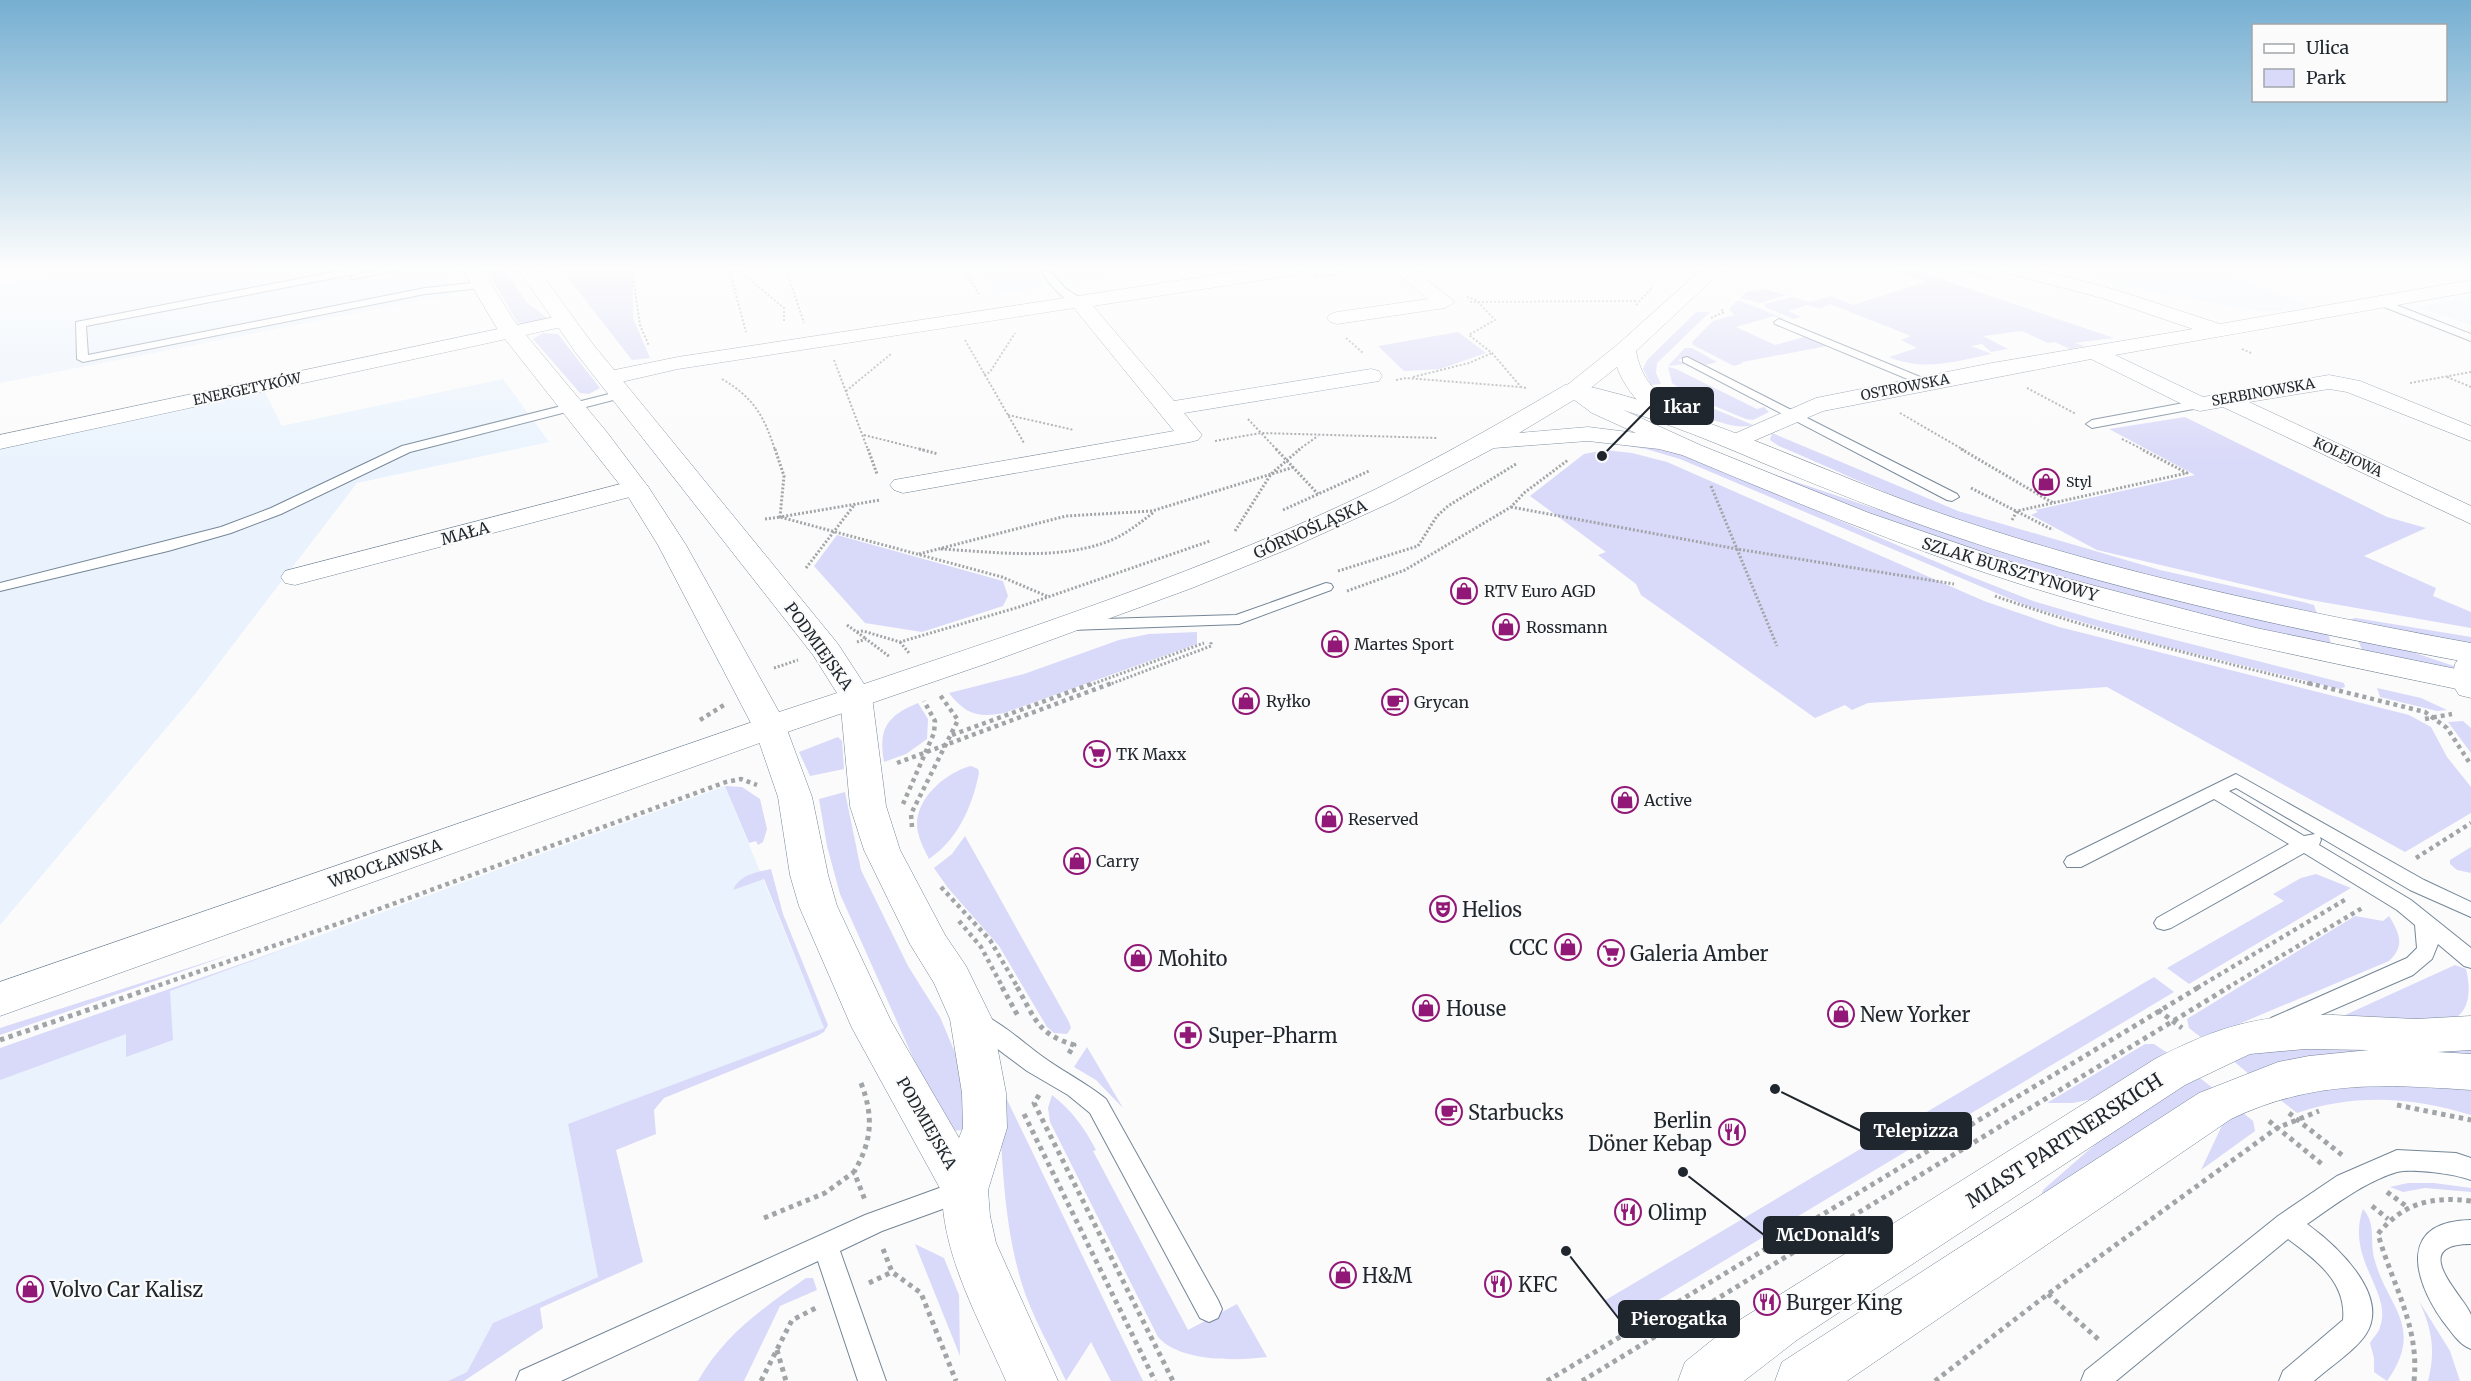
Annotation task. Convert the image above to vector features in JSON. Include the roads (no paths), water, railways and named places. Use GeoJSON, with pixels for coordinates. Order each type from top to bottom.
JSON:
{"type":"FeatureCollection","features":[{"type":"Feature","properties":{"kind":"main road","name":"PODMIEJSKA"},"geometry":{"type":"LineString","coordinates":[[512,333],[574,406],[636,488],[672,545],[770,728]]}},
{"type":"Feature","properties":{"kind":"main road","name":"PODMIEJSKA"},"geometry":{"type":"LineString","coordinates":[[574,333],[821,644],[856,697]]}},
{"type":"Feature","properties":{"kind":"main road","name":"GÓRNOŚLĄSKA"},"geometry":{"type":"LineString","coordinates":[[856,697],[1269,548],[1385,496],[1482,445],[1572,390],[1643,333]]}},
{"type":"Feature","properties":{"kind":"main road"},"geometry":{"type":"LineString","coordinates":[[1625,350],[1630,372],[1640,389],[1676,417]]}},
{"type":"Feature","properties":{"kind":"main road"},"geometry":{"type":"LineString","coordinates":[[1572,390],[1614,398],[1676,417]]}},
{"type":"Feature","properties":{"kind":"main road","name":"SZLAK BURSZTYNOWY"},"geometry":{"type":"LineString","coordinates":[[1572,390],[1600,408],[1691,450],[1859,519],[2028,577],[2253,637],[2470,674]]}},
{"type":"Feature","properties":{"kind":"main road","name":"SZLAK BURSZTYNOWY"},"geometry":{"type":"LineString","coordinates":[[1676,417],[1942,523],[2088,568],[2243,607],[2470,674]]}},
{"type":"Feature","properties":{"kind":"main road"},"geometry":{"type":"LineString","coordinates":[[1482,445],[1527,438],[1588,434],[1633,437],[1691,450]]}},
{"type":"Feature","properties":{"kind":"main road","name":"WROCŁAWSKA"},"geometry":{"type":"LineString","coordinates":[[0,999],[856,697]]}},
{"type":"Feature","properties":{"kind":"street","name":"ENERGETYKÓW"},"geometry":{"type":"LineString","coordinates":[[0,442],[504,333]]}},
{"type":"Feature","properties":{"kind":"street"},"geometry":{"type":"LineString","coordinates":[[615,386],[678,363],[872,333]]}},
{"type":"Feature","properties":{"kind":"street"},"geometry":{"type":"LineString","coordinates":[[891,483],[1190,435],[1105,333]]}},
{"type":"Feature","properties":{"kind":"street","name":"OSTROWSKA"},"geometry":{"type":"LineString","coordinates":[[1735,442],[1816,405],[2204,333]]}},
{"type":"Feature","properties":{"kind":"street","name":"SERBINOWSKA"},"geometry":{"type":"LineString","coordinates":[[2094,352],[2200,404],[2320,382],[2341,383],[2367,391],[2471,434]]}},
{"type":"Feature","properties":{"kind":"street"},"geometry":{"type":"LineString","coordinates":[[1169,409],[1377,371]]}},
{"type":"Feature","properties":{"kind":"street","name":"KOLEJOWA"},"geometry":{"type":"LineString","coordinates":[[2224,399],[2471,516]]}},
{"type":"Feature","properties":{"kind":"street","name":"MAŁA"},"geometry":{"type":"LineString","coordinates":[[295,577],[636,488]]}},
{"type":"Feature","properties":{"kind":"street","name":"PODMIEJSKA"},"geometry":{"type":"LineString","coordinates":[[856,697],[867,806],[882,850],[930,944],[952,977],[971,1018],[981,1071],[985,1128],[965,1190]]}},
{"type":"Feature","properties":{"kind":"street","name":"PODMIEJSKA"},"geometry":{"type":"LineString","coordinates":[[770,728],[777,788],[799,814],[809,875],[818,906],[873,1028],[965,1190],[972,1245],[1032,1381]]}},
{"type":"Feature","properties":{"kind":"street","name":"MIAST PARTNERSKICH"},"geometry":{"type":"LineString","coordinates":[[1704,1381],[1745,1346],[1779,1323],[2170,1072],[2202,1055],[2249,1037],[2330,1031],[2430,1035],[2471,1033]]}},
{"type":"Feature","properties":{"kind":"street"},"geometry":{"type":"LineString","coordinates":[[1801,1381],[2215,1106],[2247,1090],[2282,1078],[2316,1071],[2404,1068],[2471,1072]]}},
{"type":"Feature","properties":{"kind":"lane"},"geometry":{"type":"LineString","coordinates":[[81,333],[83,359],[212,333]]}},
{"type":"Feature","properties":{"kind":"lane"},"geometry":{"type":"LineString","coordinates":[[1807,333],[1926,383]]}},
{"type":"Feature","properties":{"kind":"lane"},"geometry":{"type":"LineString","coordinates":[[1687,360],[1952,496]]}},
{"type":"Feature","properties":{"kind":"lane"},"geometry":{"type":"LineString","coordinates":[[0,586],[205,535],[256,519],[303,500],[372,462],[406,449],[574,406],[615,386]]}},
{"type":"Feature","properties":{"kind":"lane"},"geometry":{"type":"LineString","coordinates":[[2093,424],[2200,404]]}},
{"type":"Feature","properties":{"kind":"lane"},"geometry":{"type":"LineString","coordinates":[[1060,625],[1212,622],[1239,619],[1326,587]]}},
{"type":"Feature","properties":{"kind":"lane"},"geometry":{"type":"LineString","coordinates":[[2074,862],[2236,780],[2393,872],[2471,910]]}},
{"type":"Feature","properties":{"kind":"lane"},"geometry":{"type":"LineString","coordinates":[[2215,790],[2304,844],[2372,894],[2423,919],[2471,960]]}},
{"type":"Feature","properties":{"kind":"lane"},"geometry":{"type":"LineString","coordinates":[[2164,923],[2325,832]]}},
{"type":"Feature","properties":{"kind":"lane"},"geometry":{"type":"LineString","coordinates":[[2417,885],[2471,923]]}},
{"type":"Feature","properties":{"kind":"lane"},"geometry":{"type":"LineString","coordinates":[[2249,1037],[2406,969],[2420,960],[2428,950],[2429,935],[2423,919]]}},
{"type":"Feature","properties":{"kind":"lane"},"geometry":{"type":"LineString","coordinates":[[971,1018],[1053,1075],[1076,1088],[1098,1106],[1209,1309]]}},
{"type":"Feature","properties":{"kind":"lane"},"geometry":{"type":"LineString","coordinates":[[2095,1381],[2287,1224],[2346,1184],[2397,1161],[2456,1164],[2471,1169]]}},
{"type":"Feature","properties":{"kind":"lane"},"geometry":{"type":"LineString","coordinates":[[530,1381],[874,1223],[965,1190]]}},
{"type":"Feature","properties":{"kind":"lane"},"geometry":{"type":"LineString","coordinates":[[2287,1224],[2322,1251],[2341,1270],[2358,1304],[2356,1326],[2293,1381]]}},
{"type":"Feature","properties":{"kind":"lane"},"geometry":{"type":"LineString","coordinates":[[2471,1232],[2446,1234],[2432,1248],[2428,1265],[2438,1292],[2471,1336]]}},
{"type":"Feature","properties":{"kind":"lane"},"geometry":{"type":"LineString","coordinates":[[825,1246],[872,1381]]}},
{"type":"Feature","properties":{"kind":"place","name":"Ikar"},"geometry":{"type":"Point","coordinates":[1602,456]}},
{"type":"Feature","properties":{"kind":"place","name":"Styl"},"geometry":{"type":"Point","coordinates":[2046,482]}},
{"type":"Feature","properties":{"kind":"place","name":"RTV Euro AGD"},"geometry":{"type":"Point","coordinates":[1464,591]}},
{"type":"Feature","properties":{"kind":"place","name":"Rossmann"},"geometry":{"type":"Point","coordinates":[1506,627]}},
{"type":"Feature","properties":{"kind":"place","name":"Martes Sport"},"geometry":{"type":"Point","coordinates":[1335,644]}},
{"type":"Feature","properties":{"kind":"place","name":"Ryłko"},"geometry":{"type":"Point","coordinates":[1246,701]}},
{"type":"Feature","properties":{"kind":"place","name":"Grycan"},"geometry":{"type":"Point","coordinates":[1395,702]}},
{"type":"Feature","properties":{"kind":"place","name":"TK Maxx"},"geometry":{"type":"Point","coordinates":[1097,754]}},
{"type":"Feature","properties":{"kind":"place","name":"Active"},"geometry":{"type":"Point","coordinates":[1625,800]}},
{"type":"Feature","properties":{"kind":"place","name":"Reserved"},"geometry":{"type":"Point","coordinates":[1329,819]}},
{"type":"Feature","properties":{"kind":"place","name":"Carry"},"geometry":{"type":"Point","coordinates":[1077,861]}},
{"type":"Feature","properties":{"kind":"place","name":"Helios"},"geometry":{"type":"Point","coordinates":[1443,909]}},
{"type":"Feature","properties":{"kind":"place","name":"CCC"},"geometry":{"type":"Point","coordinates":[1568,947]}},
{"type":"Feature","properties":{"kind":"place","name":"Galeria Amber"},"geometry":{"type":"Point","coordinates":[1611,953]}},
{"type":"Feature","properties":{"kind":"place","name":"Mohito"},"geometry":{"type":"Point","coordinates":[1138,958]}},
{"type":"Feature","properties":{"kind":"place","name":"House"},"geometry":{"type":"Point","coordinates":[1426,1008]}},
{"type":"Feature","properties":{"kind":"place","name":"New Yorker"},"geometry":{"type":"Point","coordinates":[1841,1014]}},
{"type":"Feature","properties":{"kind":"place","name":"Super-Pharm"},"geometry":{"type":"Point","coordinates":[1188,1035]}},
{"type":"Feature","properties":{"kind":"place","name":"Telepizza"},"geometry":{"type":"Point","coordinates":[1775,1089]}},
{"type":"Feature","properties":{"kind":"place","name":"Starbucks"},"geometry":{"type":"Point","coordinates":[1449,1112]}},
{"type":"Feature","properties":{"kind":"place","name":"Berlin Döner Kebap"},"geometry":{"type":"Point","coordinates":[1732,1132]}},
{"type":"Feature","properties":{"kind":"place","name":"McDonald's"},"geometry":{"type":"Point","coordinates":[1683,1172]}},
{"type":"Feature","properties":{"kind":"place","name":"Olimp"},"geometry":{"type":"Point","coordinates":[1628,1212]}},
{"type":"Feature","properties":{"kind":"place","name":"Pierogatka"},"geometry":{"type":"Point","coordinates":[1566,1251]}},
{"type":"Feature","properties":{"kind":"place","name":"H&M"},"geometry":{"type":"Point","coordinates":[1343,1275]}},
{"type":"Feature","properties":{"kind":"place","name":"KFC"},"geometry":{"type":"Point","coordinates":[1498,1284]}},
{"type":"Feature","properties":{"kind":"place","name":"Volvo Car Kalisz"},"geometry":{"type":"Point","coordinates":[30,1289]}},
{"type":"Feature","properties":{"kind":"place","name":"Burger King"},"geometry":{"type":"Point","coordinates":[1767,1302]}}]}
